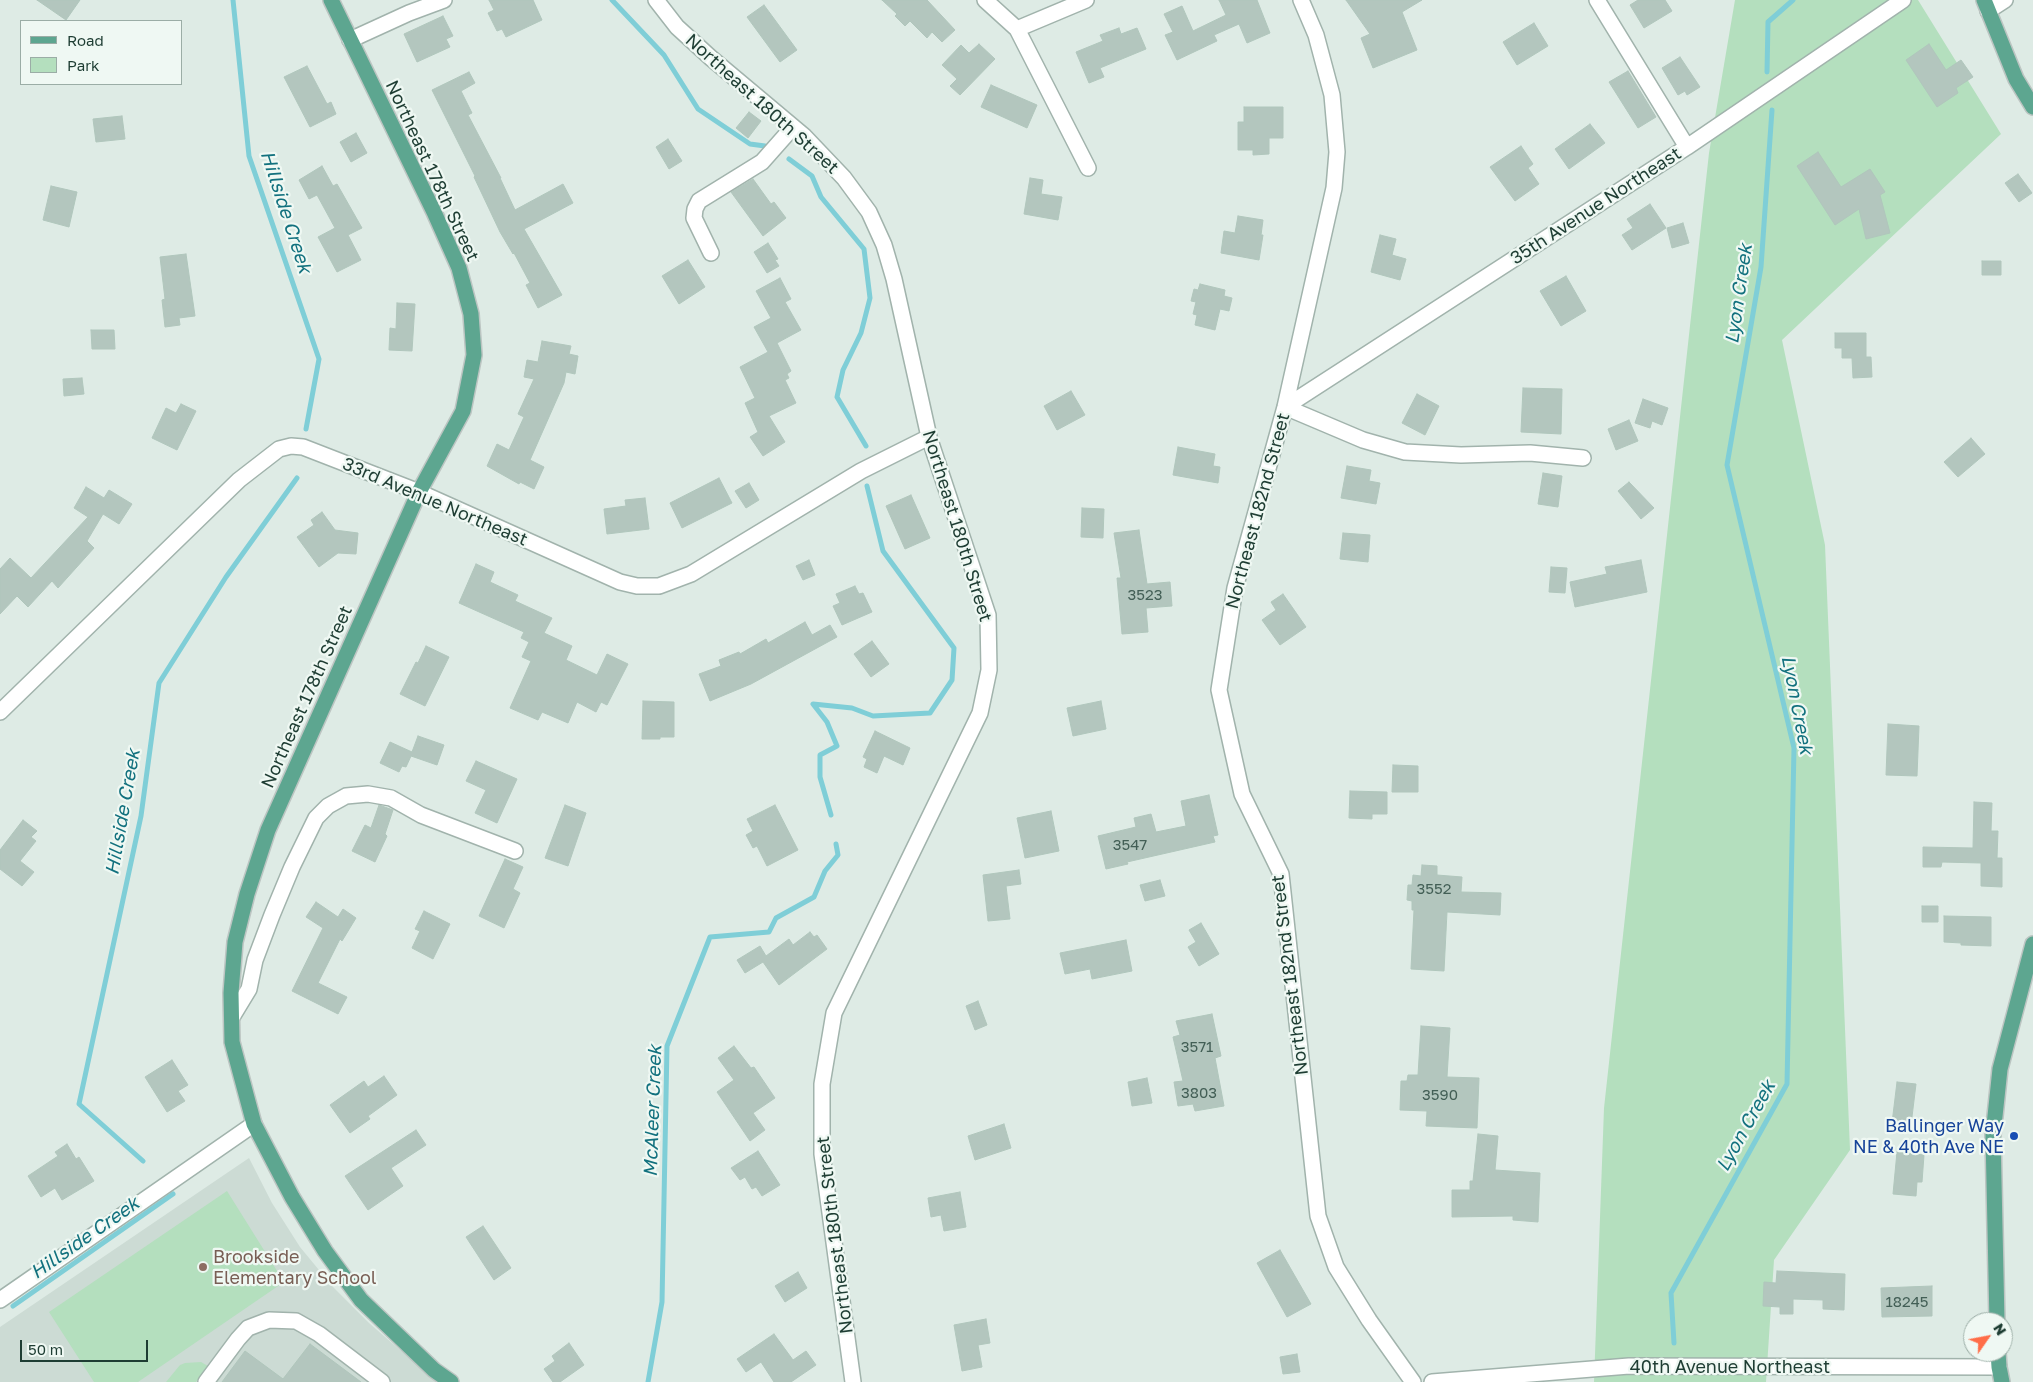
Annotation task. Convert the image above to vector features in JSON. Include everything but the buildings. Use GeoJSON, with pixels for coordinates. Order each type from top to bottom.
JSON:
{"type":"FeatureCollection","features":[{"type":"Feature","properties":{"kind":"main road","name":"Northeast 178th Street"},"geometry":{"type":"LineString","coordinates":[[331,0],[459,268],[471,314],[474,355],[463,411],[419,492],[268,830],[247,894],[235,942],[231,993],[232,1042],[254,1124],[292,1197],[324,1251],[361,1300],[434,1370],[451,1382]]}},
{"type":"Feature","properties":{"kind":"main road"},"geometry":{"type":"LineString","coordinates":[[1986,5],[2016,79],[2033,107]]}},
{"type":"Feature","properties":{"kind":"main road"},"geometry":{"type":"LineString","coordinates":[[1997,1312],[1993,1135],[2000,1070],[2033,944]]}},
{"type":"Feature","properties":{"kind":"main road"},"geometry":{"type":"LineString","coordinates":[[1998,1362],[2002,1382]]}},
{"type":"Feature","properties":{"kind":"street"},"geometry":{"type":"LineString","coordinates":[[350,40],[409,13],[444,0]]}},
{"type":"Feature","properties":{"kind":"street","name":"Northeast 180th Street"},"geometry":{"type":"LineString","coordinates":[[656,0],[677,27],[794,127],[844,178],[869,212],[884,245],[894,279],[929,437],[988,615],[989,670],[980,713],[834,1014],[822,1084],[822,1154],[853,1382]]}},
{"type":"Feature","properties":{"kind":"street"},"geometry":{"type":"LineString","coordinates":[[986,0],[1017,29],[1088,168]]}},
{"type":"Feature","properties":{"kind":"street"},"geometry":{"type":"LineString","coordinates":[[1017,29],[1086,0]]}},
{"type":"Feature","properties":{"kind":"street","name":"Northeast 182nd Street"},"geometry":{"type":"LineString","coordinates":[[1301,0],[1316,35],[1332,95],[1337,152],[1334,188],[1285,407],[1234,588],[1219,690],[1242,794],[1281,874],[1318,1216],[1336,1267],[1369,1320],[1414,1382]]}},
{"type":"Feature","properties":{"kind":"street"},"geometry":{"type":"LineString","coordinates":[[1597,0],[1687,147]]}},
{"type":"Feature","properties":{"kind":"street","name":"35th Avenue Northeast"},"geometry":{"type":"LineString","coordinates":[[1285,407],[1687,147],[1903,0]]}},
{"type":"Feature","properties":{"kind":"street"},"geometry":{"type":"LineString","coordinates":[[1986,5],[2004,0]]}},
{"type":"Feature","properties":{"kind":"street"},"geometry":{"type":"LineString","coordinates":[[711,253],[694,218],[695,209],[699,201],[762,162],[794,127]]}},
{"type":"Feature","properties":{"kind":"street"},"geometry":{"type":"LineString","coordinates":[[1285,407],[1363,440],[1405,452],[1460,455],[1530,453],[1583,458]]}},
{"type":"Feature","properties":{"kind":"street","name":"33rd Avenue Northeast"},"geometry":{"type":"LineString","coordinates":[[0,712],[239,480],[279,449],[291,446],[303,447],[419,492],[620,582],[637,586],[659,586],[691,574],[861,471],[929,437]]}},
{"type":"Feature","properties":{"kind":"street"},"geometry":{"type":"LineString","coordinates":[[232,1017],[249,989],[255,960],[289,875],[316,818],[328,806],[346,796],[368,794],[391,798],[421,815],[515,851]]}},
{"type":"Feature","properties":{"kind":"street"},"geometry":{"type":"LineString","coordinates":[[0,1300],[254,1124]]}},
{"type":"Feature","properties":{"kind":"street"},"geometry":{"type":"LineString","coordinates":[[206,1382],[238,1338],[248,1328],[269,1320],[296,1321],[304,1325],[319,1334],[382,1382]]}},
{"type":"Feature","properties":{"kind":"street","name":"40th Avenue Northeast"},"geometry":{"type":"LineString","coordinates":[[1432,1382],[1629,1366],[1963,1361]]}},
{"type":"Feature","properties":{"kind":"shaded area","name":"Brookside Elementary School"},"geometry":{"type":"Polygon","coordinates":[[[249,1158],[272,1203],[300,1247],[333,1287],[369,1323],[437,1382],[0,1382],[0,1327],[249,1158]]]}},
{"type":"Feature","properties":{"kind":"green space"},"geometry":{"type":"Polygon","coordinates":[[[1735,0],[1918,0],[2001,134],[1782,340],[1825,545],[1850,1150],[1774,1260],[1766,1382],[1594,1382],[1604,1108],[1709,153],[1735,0]]]}},
{"type":"Feature","properties":{"kind":"green space"},"geometry":{"type":"Polygon","coordinates":[[[227,1191],[284,1282],[138,1382],[94,1382],[49,1312],[227,1191]]]}},
{"type":"Feature","properties":{"kind":"green space"},"geometry":{"type":"Polygon","coordinates":[[[201,1362],[208,1366],[196,1382],[166,1382],[180,1365],[201,1362]]]}},
{"type":"Feature","properties":{"kind":"waterway","name":"Hillside Creek"},"geometry":{"type":"LineString","coordinates":[[233,0],[249,156],[319,359],[306,429]]}},
{"type":"Feature","properties":{"kind":"waterway","name":"McAleer Creek"},"geometry":{"type":"LineString","coordinates":[[612,0],[664,55],[698,109],[750,144],[765,146]]}},
{"type":"Feature","properties":{"kind":"waterway","name":"Lyon Creek"},"geometry":{"type":"LineString","coordinates":[[1767,72],[1768,22],[1793,0]]}},
{"type":"Feature","properties":{"kind":"waterway","name":"Lyon Creek"},"geometry":{"type":"LineString","coordinates":[[1674,1343],[1671,1293],[1787,1084],[1794,748],[1727,465],[1761,267],[1772,110]]}},
{"type":"Feature","properties":{"kind":"waterway","name":"McAleer Creek"},"geometry":{"type":"LineString","coordinates":[[789,159],[812,176],[821,197],[864,249],[870,298],[861,333],[843,370],[837,397],[866,446]]}},
{"type":"Feature","properties":{"kind":"waterway","name":"Hillside Creek"},"geometry":{"type":"LineString","coordinates":[[143,1161],[79,1104],[141,816],[159,683],[226,577],[297,478]]}},
{"type":"Feature","properties":{"kind":"waterway","name":"McAleer Creek"},"geometry":{"type":"LineString","coordinates":[[831,815],[820,777],[820,755],[837,746],[827,722],[813,704],[852,708],[873,716],[930,713],[952,680],[954,648],[883,551],[867,486]]}},
{"type":"Feature","properties":{"kind":"waterway","name":"McAleer Creek"},"geometry":{"type":"LineString","coordinates":[[648,1382],[662,1302],[667,1046],[710,937],[769,932],[776,918],[814,897],[825,871],[838,855],[836,844]]}},
{"type":"Feature","properties":{"kind":"waterway","name":"Hillside Creek"},"geometry":{"type":"LineString","coordinates":[[13,1306],[173,1194]]}},
{"type":"Feature","properties":{"kind":"place","name":"Ballinger Way NE & 40th Ave NE"},"geometry":{"type":"Point","coordinates":[2014,1136]}},
{"type":"Feature","properties":{"kind":"place","name":"Brookside Elementary School"},"geometry":{"type":"Point","coordinates":[203,1267]}}]}
